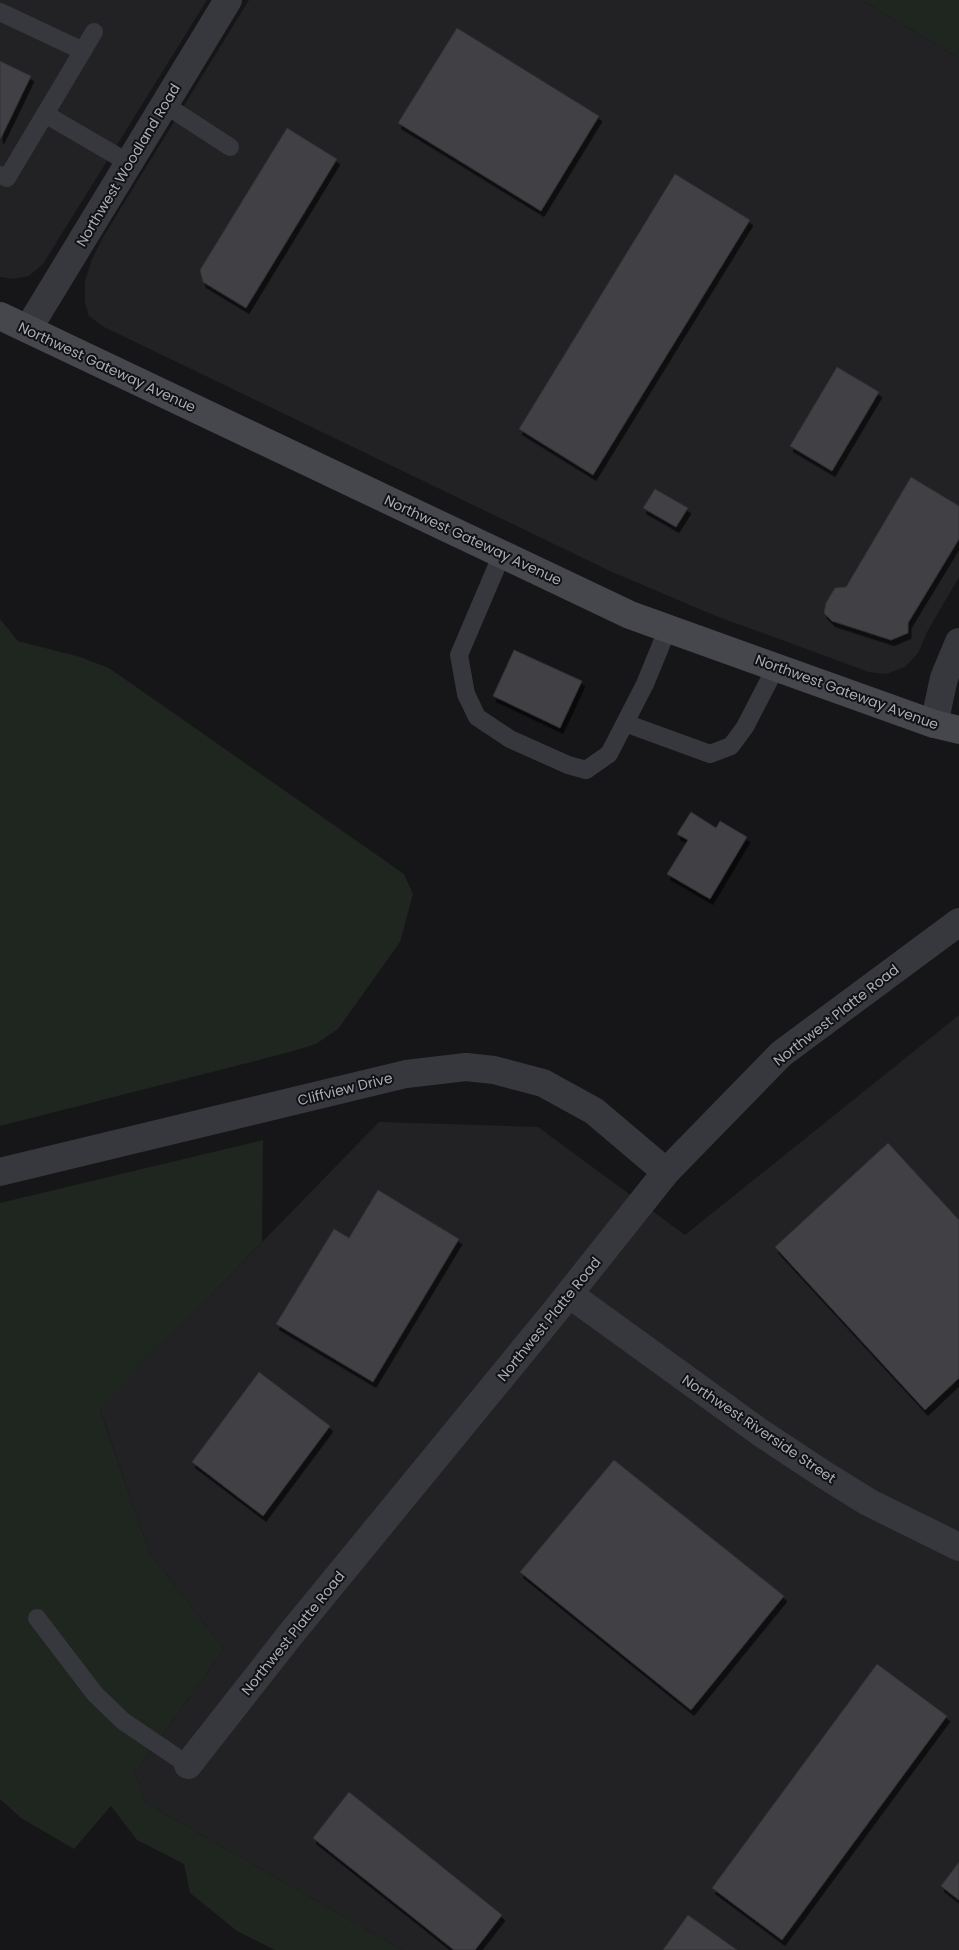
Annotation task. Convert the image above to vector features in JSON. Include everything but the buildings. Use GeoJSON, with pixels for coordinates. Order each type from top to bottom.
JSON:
{"type":"FeatureCollection","features":[{"type":"Feature","properties":{"kind":"main road","name":"Northwest Gateway Avenue"},"geometry":{"type":"LineString","coordinates":[[0,316],[630,615],[947,727]]}},
{"type":"Feature","properties":{"kind":"street","name":"Northwest Woodland Road"},"geometry":{"type":"LineString","coordinates":[[28,330],[228,0]]}},
{"type":"Feature","properties":{"kind":"street"},"geometry":{"type":"LineString","coordinates":[[947,727],[944,678],[959,642]]}},
{"type":"Feature","properties":{"kind":"street","name":"Northwest Platte Road"},"geometry":{"type":"LineString","coordinates":[[188,1765],[285,1642],[666,1172],[781,1054],[959,922]]}},
{"type":"Feature","properties":{"kind":"street","name":"Cliffview Drive"},"geometry":{"type":"LineString","coordinates":[[0,1172],[406,1074],[466,1067],[494,1070],[543,1083],[594,1111],[666,1172]]}},
{"type":"Feature","properties":{"kind":"street","name":"Northwest Riverside Street"},"geometry":{"type":"LineString","coordinates":[[569,1294],[761,1433],[823,1474],[868,1502],[959,1547]]}},
{"type":"Feature","properties":{"kind":"lane"},"geometry":{"type":"LineString","coordinates":[[0,12],[83,51]]}},
{"type":"Feature","properties":{"kind":"lane"},"geometry":{"type":"LineString","coordinates":[[0,175],[7,178],[94,32]]}},
{"type":"Feature","properties":{"kind":"lane"},"geometry":{"type":"LineString","coordinates":[[164,104],[230,146]]}},
{"type":"Feature","properties":{"kind":"lane"},"geometry":{"type":"LineString","coordinates":[[44,114],[129,163]]}},
{"type":"Feature","properties":{"kind":"lane"},"geometry":{"type":"LineString","coordinates":[[502,554],[459,655],[466,694],[477,717],[510,739],[568,765],[586,770],[609,754],[645,684],[668,628]]}},
{"type":"Feature","properties":{"kind":"lane"},"geometry":{"type":"LineString","coordinates":[[625,723],[710,754],[731,746],[745,727],[776,667]]}},
{"type":"Feature","properties":{"kind":"lane"},"geometry":{"type":"LineString","coordinates":[[37,1618],[95,1694],[123,1721],[188,1765]]}},
{"type":"Feature","properties":{"kind":"shaded area"},"geometry":{"type":"Polygon","coordinates":[[[0,0],[207,0],[43,264],[29,276],[13,279],[0,277],[0,0]]]}},
{"type":"Feature","properties":{"kind":"shaded area"},"geometry":{"type":"Polygon","coordinates":[[[249,0],[862,0],[959,58],[959,577],[927,632],[918,653],[905,667],[886,674],[869,672],[716,616],[612,572],[104,327],[89,316],[85,302],[85,281],[92,259],[103,237],[249,0]]]}},
{"type":"Feature","properties":{"kind":"shaded area"},"geometry":{"type":"Polygon","coordinates":[[[862,0],[959,0],[959,58],[862,0]]]}},
{"type":"Feature","properties":{"kind":"shaded area"},"geometry":{"type":"Polygon","coordinates":[[[0,619],[18,641],[80,657],[109,668],[404,874],[413,894],[400,942],[338,1029],[316,1044],[290,1052],[0,1126],[0,619]]]}},
{"type":"Feature","properties":{"kind":"shaded area"},"geometry":{"type":"Polygon","coordinates":[[[959,1015],[959,1950],[402,1950],[146,1803],[135,1773],[224,1649],[149,1552],[100,1409],[379,1122],[538,1127],[685,1235],[959,1015]]]}},
{"type":"Feature","properties":{"kind":"shaded area"},"geometry":{"type":"Polygon","coordinates":[[[263,1140],[262,1242],[100,1410],[149,1552],[224,1649],[135,1773],[146,1803],[402,1950],[275,1950],[237,1931],[190,1893],[184,1864],[137,1840],[111,1806],[74,1849],[21,1818],[0,1799],[0,1203],[263,1140]]]}}]}
